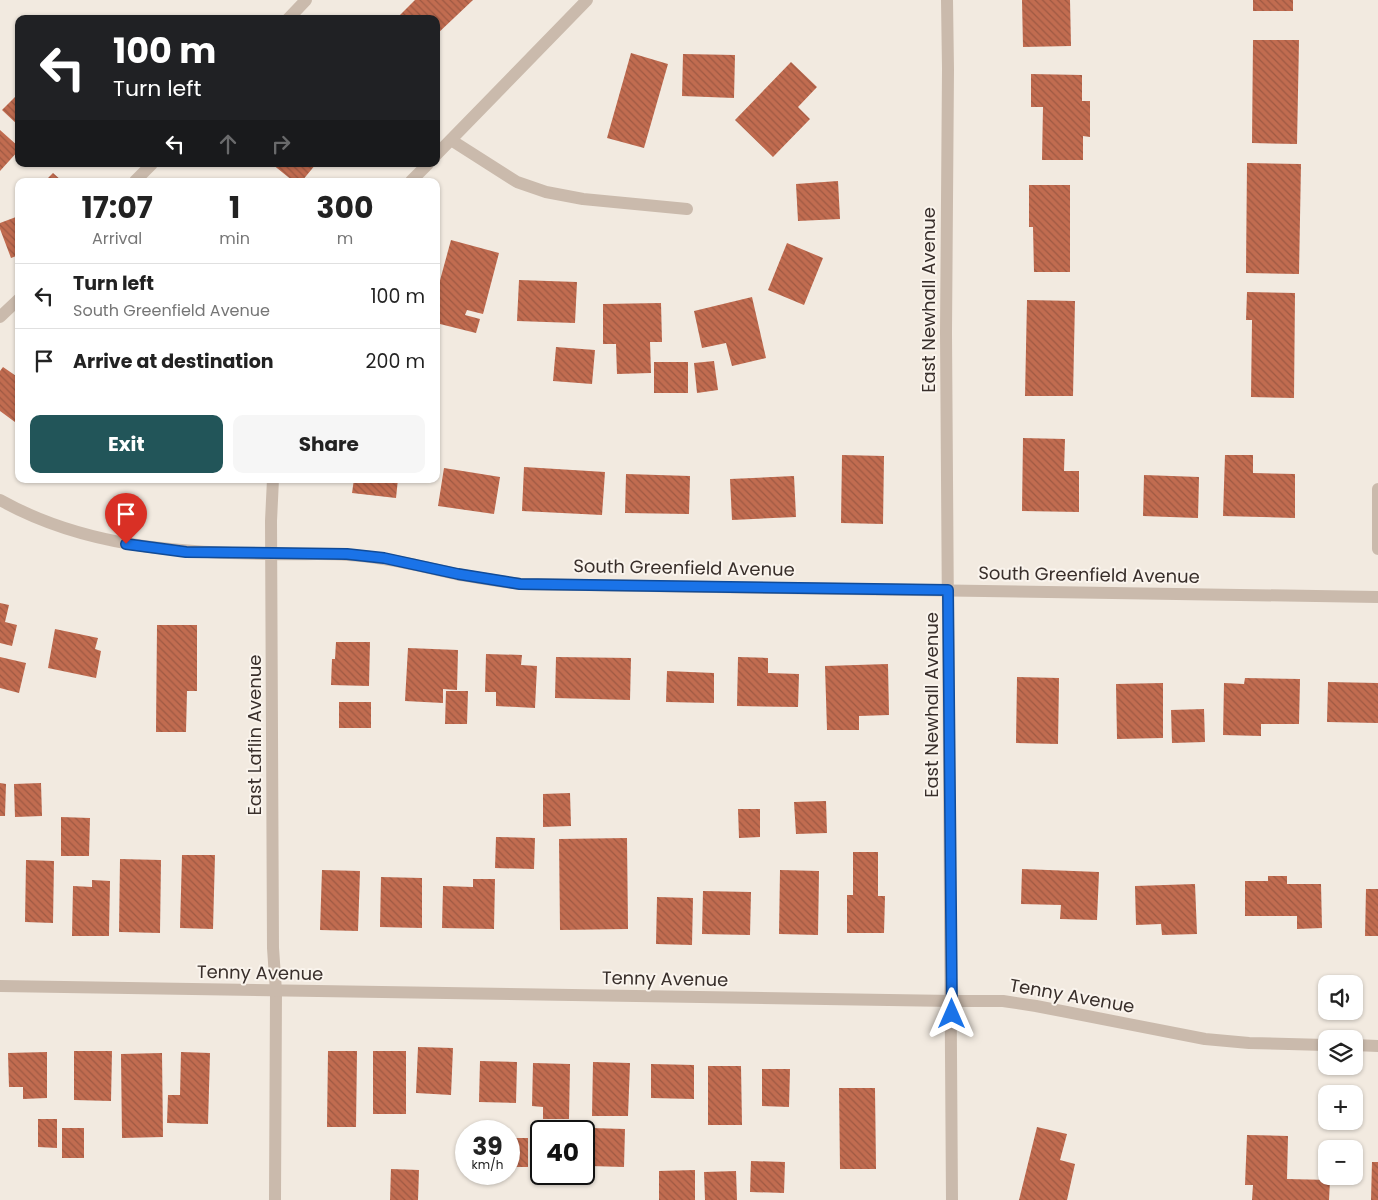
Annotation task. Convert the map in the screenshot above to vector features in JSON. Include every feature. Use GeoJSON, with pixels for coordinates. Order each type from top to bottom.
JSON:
{"type":"FeatureCollection","features":[{"type":"Feature","properties":{"kind":"street"},"geometry":{"type":"LineString","coordinates":[[292,15],[306,0]]}},
{"type":"Feature","properties":{"kind":"street"},"geometry":{"type":"LineString","coordinates":[[440,151],[586,0]]}},
{"type":"Feature","properties":{"kind":"street","name":"East Newhall Avenue"},"geometry":{"type":"LineString","coordinates":[[947,0],[946,333],[952,1200]]}},
{"type":"Feature","properties":{"kind":"street"},"geometry":{"type":"LineString","coordinates":[[450,140],[517,182],[546,192],[582,199],[687,209]]}},
{"type":"Feature","properties":{"kind":"street"},"geometry":{"type":"LineString","coordinates":[[138,178],[149,167]]}},
{"type":"Feature","properties":{"kind":"street"},"geometry":{"type":"LineString","coordinates":[[414,178],[425,167]]}},
{"type":"Feature","properties":{"kind":"street"},"geometry":{"type":"LineString","coordinates":[[0,317],[15,303]]}},
{"type":"Feature","properties":{"kind":"street","name":"East Laflin Avenue"},"geometry":{"type":"LineString","coordinates":[[273,483],[271,521],[273,938],[276,991],[275,1200]]}},
{"type":"Feature","properties":{"kind":"street"},"geometry":{"type":"LineString","coordinates":[[1378,489],[1378,549]]}},
{"type":"Feature","properties":{"kind":"street","name":"South Greenfield Avenue"},"geometry":{"type":"LineString","coordinates":[[0,500],[43,521],[99,538],[132,545],[186,552],[347,554],[384,558],[458,574],[520,584],[1378,597]]}},
{"type":"Feature","properties":{"kind":"street","name":"Tenny Avenue"},"geometry":{"type":"LineString","coordinates":[[0,986],[1003,1001],[1204,1038],[1249,1043],[1318,1045]]}},
{"type":"Feature","properties":{"kind":"street"},"geometry":{"type":"LineString","coordinates":[[1363,1045],[1378,1046]]}},
{"type":"Feature","properties":{"kind":"building"},"geometry":{"type":"Polygon","coordinates":[[[415,0],[473,0],[440,31],[440,15],[400,15],[415,0]]]}},
{"type":"Feature","properties":{"kind":"building"},"geometry":{"type":"Polygon","coordinates":[[[1022,0],[1070,0],[1071,46],[1023,47],[1022,0]]]}},
{"type":"Feature","properties":{"kind":"building"},"geometry":{"type":"Polygon","coordinates":[[[1253,0],[1293,0],[1293,11],[1253,11],[1253,0]]]}},
{"type":"Feature","properties":{"kind":"building"},"geometry":{"type":"Polygon","coordinates":[[[1253,40],[1299,40],[1297,144],[1252,143],[1253,40]]]}},
{"type":"Feature","properties":{"kind":"building"},"geometry":{"type":"Polygon","coordinates":[[[631,53],[668,64],[644,148],[607,138],[631,53]]]}},
{"type":"Feature","properties":{"kind":"building"},"geometry":{"type":"Polygon","coordinates":[[[683,54],[735,55],[734,98],[682,96],[683,54]]]}},
{"type":"Feature","properties":{"kind":"building"},"geometry":{"type":"Polygon","coordinates":[[[791,62],[817,87],[798,107],[810,119],[773,157],[735,120],[791,62]]]}},
{"type":"Feature","properties":{"kind":"building"},"geometry":{"type":"Polygon","coordinates":[[[1031,74],[1082,75],[1082,101],[1090,101],[1090,137],[1083,136],[1083,160],[1042,160],[1043,107],[1031,107],[1031,74]]]}},
{"type":"Feature","properties":{"kind":"building"},"geometry":{"type":"Polygon","coordinates":[[[15,97],[15,122],[2,110],[15,97]]]}},
{"type":"Feature","properties":{"kind":"building"},"geometry":{"type":"Polygon","coordinates":[[[0,130],[15,143],[15,154],[0,171],[0,130]]]}},
{"type":"Feature","properties":{"kind":"building"},"geometry":{"type":"Polygon","coordinates":[[[1247,163],[1301,164],[1299,274],[1246,273],[1247,163]]]}},
{"type":"Feature","properties":{"kind":"building"},"geometry":{"type":"Polygon","coordinates":[[[276,167],[314,167],[304,178],[289,178],[276,167]]]}},
{"type":"Feature","properties":{"kind":"building"},"geometry":{"type":"Polygon","coordinates":[[[53,173],[59,178],[48,178],[53,173]]]}},
{"type":"Feature","properties":{"kind":"building"},"geometry":{"type":"Polygon","coordinates":[[[838,181],[840,219],[798,221],[796,184],[838,181]]]}},
{"type":"Feature","properties":{"kind":"building"},"geometry":{"type":"Polygon","coordinates":[[[1029,185],[1070,185],[1070,272],[1034,272],[1033,227],[1029,227],[1029,185]]]}},
{"type":"Feature","properties":{"kind":"building"},"geometry":{"type":"Polygon","coordinates":[[[15,217],[15,256],[11,258],[0,229],[0,223],[15,217]]]}},
{"type":"Feature","properties":{"kind":"building"},"geometry":{"type":"Polygon","coordinates":[[[451,240],[499,253],[483,314],[467,310],[465,315],[480,319],[476,333],[440,324],[440,280],[451,240]]]}},
{"type":"Feature","properties":{"kind":"building"},"geometry":{"type":"Polygon","coordinates":[[[787,243],[823,258],[804,305],[768,290],[787,243]]]}},
{"type":"Feature","properties":{"kind":"building"},"geometry":{"type":"Polygon","coordinates":[[[519,280],[577,282],[575,323],[517,321],[519,280]]]}},
{"type":"Feature","properties":{"kind":"building"},"geometry":{"type":"Polygon","coordinates":[[[1247,292],[1295,293],[1294,398],[1251,397],[1252,320],[1246,320],[1247,292]]]}},
{"type":"Feature","properties":{"kind":"building"},"geometry":{"type":"Polygon","coordinates":[[[752,297],[766,358],[732,366],[726,343],[702,348],[694,311],[752,297]]]}},
{"type":"Feature","properties":{"kind":"building"},"geometry":{"type":"Polygon","coordinates":[[[1027,300],[1075,301],[1073,396],[1025,396],[1027,300]]]}},
{"type":"Feature","properties":{"kind":"building"},"geometry":{"type":"Polygon","coordinates":[[[661,303],[662,342],[650,342],[651,373],[617,374],[616,344],[603,344],[603,304],[661,303]]]}},
{"type":"Feature","properties":{"kind":"building"},"geometry":{"type":"Polygon","coordinates":[[[556,347],[595,350],[592,384],[553,381],[556,347]]]}},
{"type":"Feature","properties":{"kind":"building"},"geometry":{"type":"Polygon","coordinates":[[[714,361],[718,390],[697,393],[694,363],[714,361]]]}},
{"type":"Feature","properties":{"kind":"building"},"geometry":{"type":"Polygon","coordinates":[[[654,362],[688,362],[688,393],[654,393],[654,362]]]}},
{"type":"Feature","properties":{"kind":"building"},"geometry":{"type":"Polygon","coordinates":[[[3,367],[15,375],[15,422],[0,411],[0,371],[3,367]]]}},
{"type":"Feature","properties":{"kind":"building"},"geometry":{"type":"Polygon","coordinates":[[[1023,438],[1065,439],[1064,471],[1079,471],[1079,512],[1022,511],[1023,438]]]}},
{"type":"Feature","properties":{"kind":"building"},"geometry":{"type":"Polygon","coordinates":[[[842,455],[884,456],[883,524],[841,523],[842,455]]]}},
{"type":"Feature","properties":{"kind":"building"},"geometry":{"type":"Polygon","coordinates":[[[1225,455],[1253,455],[1253,473],[1295,474],[1295,518],[1223,516],[1225,455]]]}},
{"type":"Feature","properties":{"kind":"building"},"geometry":{"type":"Polygon","coordinates":[[[524,467],[605,472],[602,515],[522,511],[524,467]]]}},
{"type":"Feature","properties":{"kind":"building"},"geometry":{"type":"Polygon","coordinates":[[[444,468],[500,477],[494,514],[438,506],[444,468]]]}},
{"type":"Feature","properties":{"kind":"building"},"geometry":{"type":"Polygon","coordinates":[[[626,474],[690,476],[689,514],[625,513],[626,474]]]}},
{"type":"Feature","properties":{"kind":"building"},"geometry":{"type":"Polygon","coordinates":[[[1144,475],[1199,477],[1198,518],[1143,516],[1144,475]]]}},
{"type":"Feature","properties":{"kind":"building"},"geometry":{"type":"Polygon","coordinates":[[[794,476],[796,517],[732,520],[730,479],[794,476]]]}},
{"type":"Feature","properties":{"kind":"building"},"geometry":{"type":"Polygon","coordinates":[[[353,483],[398,483],[396,498],[352,493],[353,483]]]}},
{"type":"Feature","properties":{"kind":"building"},"geometry":{"type":"Polygon","coordinates":[[[0,603],[9,605],[5,622],[17,625],[12,646],[0,643],[0,603]]]}},
{"type":"Feature","properties":{"kind":"building"},"geometry":{"type":"Polygon","coordinates":[[[157,625],[197,625],[197,691],[187,691],[186,732],[156,732],[157,625]]]}},
{"type":"Feature","properties":{"kind":"building"},"geometry":{"type":"Polygon","coordinates":[[[55,629],[98,638],[95,649],[101,651],[96,678],[48,668],[55,629]]]}},
{"type":"Feature","properties":{"kind":"building"},"geometry":{"type":"Polygon","coordinates":[[[336,642],[370,642],[369,686],[331,685],[332,659],[335,659],[336,642]]]}},
{"type":"Feature","properties":{"kind":"building"},"geometry":{"type":"Polygon","coordinates":[[[408,648],[458,650],[457,690],[443,689],[443,703],[405,701],[408,648]]]}},
{"type":"Feature","properties":{"kind":"building"},"geometry":{"type":"Polygon","coordinates":[[[486,654],[522,655],[521,665],[537,666],[535,708],[496,706],[496,692],[485,692],[486,654]]]}},
{"type":"Feature","properties":{"kind":"building"},"geometry":{"type":"Polygon","coordinates":[[[0,657],[26,663],[19,693],[0,688],[0,657]]]}},
{"type":"Feature","properties":{"kind":"building"},"geometry":{"type":"Polygon","coordinates":[[[556,657],[631,658],[630,700],[555,698],[556,657]]]}},
{"type":"Feature","properties":{"kind":"building"},"geometry":{"type":"Polygon","coordinates":[[[738,657],[768,658],[768,673],[799,674],[798,707],[737,706],[738,657]]]}},
{"type":"Feature","properties":{"kind":"building"},"geometry":{"type":"Polygon","coordinates":[[[888,664],[889,715],[859,716],[859,730],[827,730],[825,666],[888,664]]]}},
{"type":"Feature","properties":{"kind":"building"},"geometry":{"type":"Polygon","coordinates":[[[667,671],[714,673],[714,703],[666,702],[667,671]]]}},
{"type":"Feature","properties":{"kind":"building"},"geometry":{"type":"Polygon","coordinates":[[[1017,677],[1059,678],[1058,744],[1016,743],[1017,677]]]}},
{"type":"Feature","properties":{"kind":"building"},"geometry":{"type":"Polygon","coordinates":[[[1245,678],[1300,679],[1299,724],[1261,724],[1261,736],[1223,735],[1224,683],[1244,684],[1245,678]]]}},
{"type":"Feature","properties":{"kind":"building"},"geometry":{"type":"Polygon","coordinates":[[[1328,682],[1378,683],[1378,723],[1327,722],[1328,682]]]}},
{"type":"Feature","properties":{"kind":"building"},"geometry":{"type":"Polygon","coordinates":[[[1163,683],[1163,738],[1117,739],[1116,684],[1163,683]]]}},
{"type":"Feature","properties":{"kind":"building"},"geometry":{"type":"Polygon","coordinates":[[[446,691],[468,691],[467,724],[445,724],[446,691]]]}},
{"type":"Feature","properties":{"kind":"building"},"geometry":{"type":"Polygon","coordinates":[[[339,702],[371,702],[371,728],[339,728],[339,702]]]}},
{"type":"Feature","properties":{"kind":"building"},"geometry":{"type":"Polygon","coordinates":[[[1204,709],[1205,742],[1172,743],[1171,710],[1204,709]]]}},
{"type":"Feature","properties":{"kind":"building"},"geometry":{"type":"Polygon","coordinates":[[[0,783],[6,784],[5,816],[0,816],[0,783]]]}},
{"type":"Feature","properties":{"kind":"building"},"geometry":{"type":"Polygon","coordinates":[[[41,783],[42,816],[15,817],[14,784],[41,783]]]}},
{"type":"Feature","properties":{"kind":"building"},"geometry":{"type":"Polygon","coordinates":[[[570,793],[571,826],[543,827],[543,794],[570,793]]]}},
{"type":"Feature","properties":{"kind":"building"},"geometry":{"type":"Polygon","coordinates":[[[826,801],[827,833],[796,834],[794,802],[826,801]]]}},
{"type":"Feature","properties":{"kind":"building"},"geometry":{"type":"Polygon","coordinates":[[[738,809],[760,809],[760,837],[739,838],[738,809]]]}},
{"type":"Feature","properties":{"kind":"building"},"geometry":{"type":"Polygon","coordinates":[[[61,817],[90,818],[89,856],[61,856],[61,817]]]}},
{"type":"Feature","properties":{"kind":"building"},"geometry":{"type":"Polygon","coordinates":[[[496,837],[535,838],[534,869],[495,868],[496,837]]]}},
{"type":"Feature","properties":{"kind":"building"},"geometry":{"type":"Polygon","coordinates":[[[627,838],[628,929],[560,930],[559,839],[627,838]]]}},
{"type":"Feature","properties":{"kind":"building"},"geometry":{"type":"Polygon","coordinates":[[[853,852],[878,852],[878,896],[885,896],[884,933],[847,933],[847,895],[853,895],[853,852]]]}},
{"type":"Feature","properties":{"kind":"building"},"geometry":{"type":"Polygon","coordinates":[[[182,855],[215,855],[213,929],[180,928],[182,855]]]}},
{"type":"Feature","properties":{"kind":"building"},"geometry":{"type":"Polygon","coordinates":[[[120,859],[161,860],[160,933],[119,932],[120,859]]]}},
{"type":"Feature","properties":{"kind":"building"},"geometry":{"type":"Polygon","coordinates":[[[26,860],[54,861],[53,923],[25,922],[26,860]]]}},
{"type":"Feature","properties":{"kind":"building"},"geometry":{"type":"Polygon","coordinates":[[[1022,869],[1099,872],[1097,920],[1060,919],[1061,905],[1021,904],[1022,869]]]}},
{"type":"Feature","properties":{"kind":"building"},"geometry":{"type":"Polygon","coordinates":[[[322,870],[360,871],[358,931],[320,930],[322,870]]]}},
{"type":"Feature","properties":{"kind":"building"},"geometry":{"type":"Polygon","coordinates":[[[780,870],[819,871],[818,935],[779,934],[780,870]]]}},
{"type":"Feature","properties":{"kind":"building"},"geometry":{"type":"Polygon","coordinates":[[[1268,876],[1287,876],[1287,884],[1321,884],[1322,928],[1297,929],[1297,916],[1245,916],[1245,881],[1268,881],[1268,876]]]}},
{"type":"Feature","properties":{"kind":"building"},"geometry":{"type":"Polygon","coordinates":[[[381,877],[422,878],[422,928],[380,927],[381,877]]]}},
{"type":"Feature","properties":{"kind":"building"},"geometry":{"type":"Polygon","coordinates":[[[473,879],[495,879],[494,929],[442,928],[443,886],[473,887],[473,879]]]}},
{"type":"Feature","properties":{"kind":"building"},"geometry":{"type":"Polygon","coordinates":[[[92,880],[110,881],[109,936],[72,936],[73,886],[92,887],[92,880]]]}},
{"type":"Feature","properties":{"kind":"building"},"geometry":{"type":"Polygon","coordinates":[[[1195,884],[1197,934],[1162,935],[1161,924],[1136,925],[1135,886],[1195,884]]]}},
{"type":"Feature","properties":{"kind":"building"},"geometry":{"type":"Polygon","coordinates":[[[1366,889],[1378,889],[1378,936],[1365,936],[1366,889]]]}},
{"type":"Feature","properties":{"kind":"building"},"geometry":{"type":"Polygon","coordinates":[[[703,891],[751,892],[750,935],[702,934],[703,891]]]}},
{"type":"Feature","properties":{"kind":"building"},"geometry":{"type":"Polygon","coordinates":[[[657,897],[693,898],[692,945],[656,944],[657,897]]]}},
{"type":"Feature","properties":{"kind":"building"},"geometry":{"type":"Polygon","coordinates":[[[418,1047],[453,1048],[451,1095],[416,1093],[418,1047]]]}},
{"type":"Feature","properties":{"kind":"building"},"geometry":{"type":"Polygon","coordinates":[[[74,1051],[112,1051],[111,1101],[74,1100],[74,1051]]]}},
{"type":"Feature","properties":{"kind":"building"},"geometry":{"type":"Polygon","coordinates":[[[328,1051],[357,1051],[356,1127],[327,1127],[328,1051]]]}},
{"type":"Feature","properties":{"kind":"building"},"geometry":{"type":"Polygon","coordinates":[[[373,1051],[406,1051],[406,1114],[373,1114],[373,1051]]]}},
{"type":"Feature","properties":{"kind":"building"},"geometry":{"type":"Polygon","coordinates":[[[47,1052],[47,1098],[23,1099],[23,1087],[9,1087],[8,1053],[47,1052]]]}},
{"type":"Feature","properties":{"kind":"building"},"geometry":{"type":"Polygon","coordinates":[[[181,1052],[210,1053],[208,1124],[167,1123],[168,1095],[180,1095],[181,1052]]]}},
{"type":"Feature","properties":{"kind":"building"},"geometry":{"type":"Polygon","coordinates":[[[162,1053],[163,1137],[122,1138],[121,1054],[162,1053]]]}},
{"type":"Feature","properties":{"kind":"building"},"geometry":{"type":"Polygon","coordinates":[[[480,1061],[517,1062],[516,1103],[479,1102],[480,1061]]]}},
{"type":"Feature","properties":{"kind":"building"},"geometry":{"type":"Polygon","coordinates":[[[593,1062],[630,1063],[628,1116],[592,1116],[593,1062]]]}},
{"type":"Feature","properties":{"kind":"building"},"geometry":{"type":"Polygon","coordinates":[[[533,1063],[570,1064],[569,1119],[543,1119],[543,1107],[532,1106],[533,1063]]]}},
{"type":"Feature","properties":{"kind":"building"},"geometry":{"type":"Polygon","coordinates":[[[651,1064],[694,1065],[694,1099],[651,1098],[651,1064]]]}},
{"type":"Feature","properties":{"kind":"building"},"geometry":{"type":"Polygon","coordinates":[[[708,1066],[741,1066],[742,1125],[708,1125],[708,1066]]]}},
{"type":"Feature","properties":{"kind":"building"},"geometry":{"type":"Polygon","coordinates":[[[762,1069],[790,1069],[789,1107],[762,1106],[762,1069]]]}},
{"type":"Feature","properties":{"kind":"building"},"geometry":{"type":"Polygon","coordinates":[[[839,1088],[875,1088],[876,1169],[840,1169],[839,1088]]]}},
{"type":"Feature","properties":{"kind":"building"},"geometry":{"type":"Polygon","coordinates":[[[38,1119],[57,1119],[57,1148],[38,1147],[38,1119]]]}},
{"type":"Feature","properties":{"kind":"building"},"geometry":{"type":"Polygon","coordinates":[[[1037,1127],[1067,1134],[1060,1160],[1075,1164],[1067,1200],[1019,1200],[1037,1127]]]}},
{"type":"Feature","properties":{"kind":"building"},"geometry":{"type":"Polygon","coordinates":[[[62,1128],[84,1128],[84,1158],[62,1158],[62,1128]]]}},
{"type":"Feature","properties":{"kind":"building"},"geometry":{"type":"Polygon","coordinates":[[[595,1128],[625,1129],[624,1167],[595,1166],[595,1128]]]}},
{"type":"Feature","properties":{"kind":"building"},"geometry":{"type":"Polygon","coordinates":[[[1247,1135],[1288,1136],[1287,1179],[1318,1180],[1318,1185],[1330,1185],[1329,1200],[1252,1200],[1253,1185],[1245,1185],[1247,1135]]]}},
{"type":"Feature","properties":{"kind":"building"},"geometry":{"type":"Polygon","coordinates":[[[520,1138],[528,1138],[528,1167],[520,1167],[520,1138]]]}},
{"type":"Feature","properties":{"kind":"building"},"geometry":{"type":"Polygon","coordinates":[[[751,1161],[785,1162],[784,1193],[750,1192],[751,1161]]]}},
{"type":"Feature","properties":{"kind":"building"},"geometry":{"type":"Polygon","coordinates":[[[1372,1162],[1378,1162],[1378,1200],[1371,1200],[1372,1162]]]}},
{"type":"Feature","properties":{"kind":"building"},"geometry":{"type":"Polygon","coordinates":[[[391,1169],[419,1170],[418,1200],[390,1200],[391,1169]]]}},
{"type":"Feature","properties":{"kind":"building"},"geometry":{"type":"Polygon","coordinates":[[[695,1170],[695,1200],[659,1200],[659,1171],[695,1170]]]}},
{"type":"Feature","properties":{"kind":"building"},"geometry":{"type":"Polygon","coordinates":[[[736,1171],[737,1200],[705,1200],[704,1172],[736,1171]]]}},
{"type":"Feature","properties":{"kind":"route"},"geometry":{"type":"LineString","coordinates":[[126,544],[186,552],[347,554],[384,558],[458,574],[520,584],[948,590],[952,1014]]}}]}
